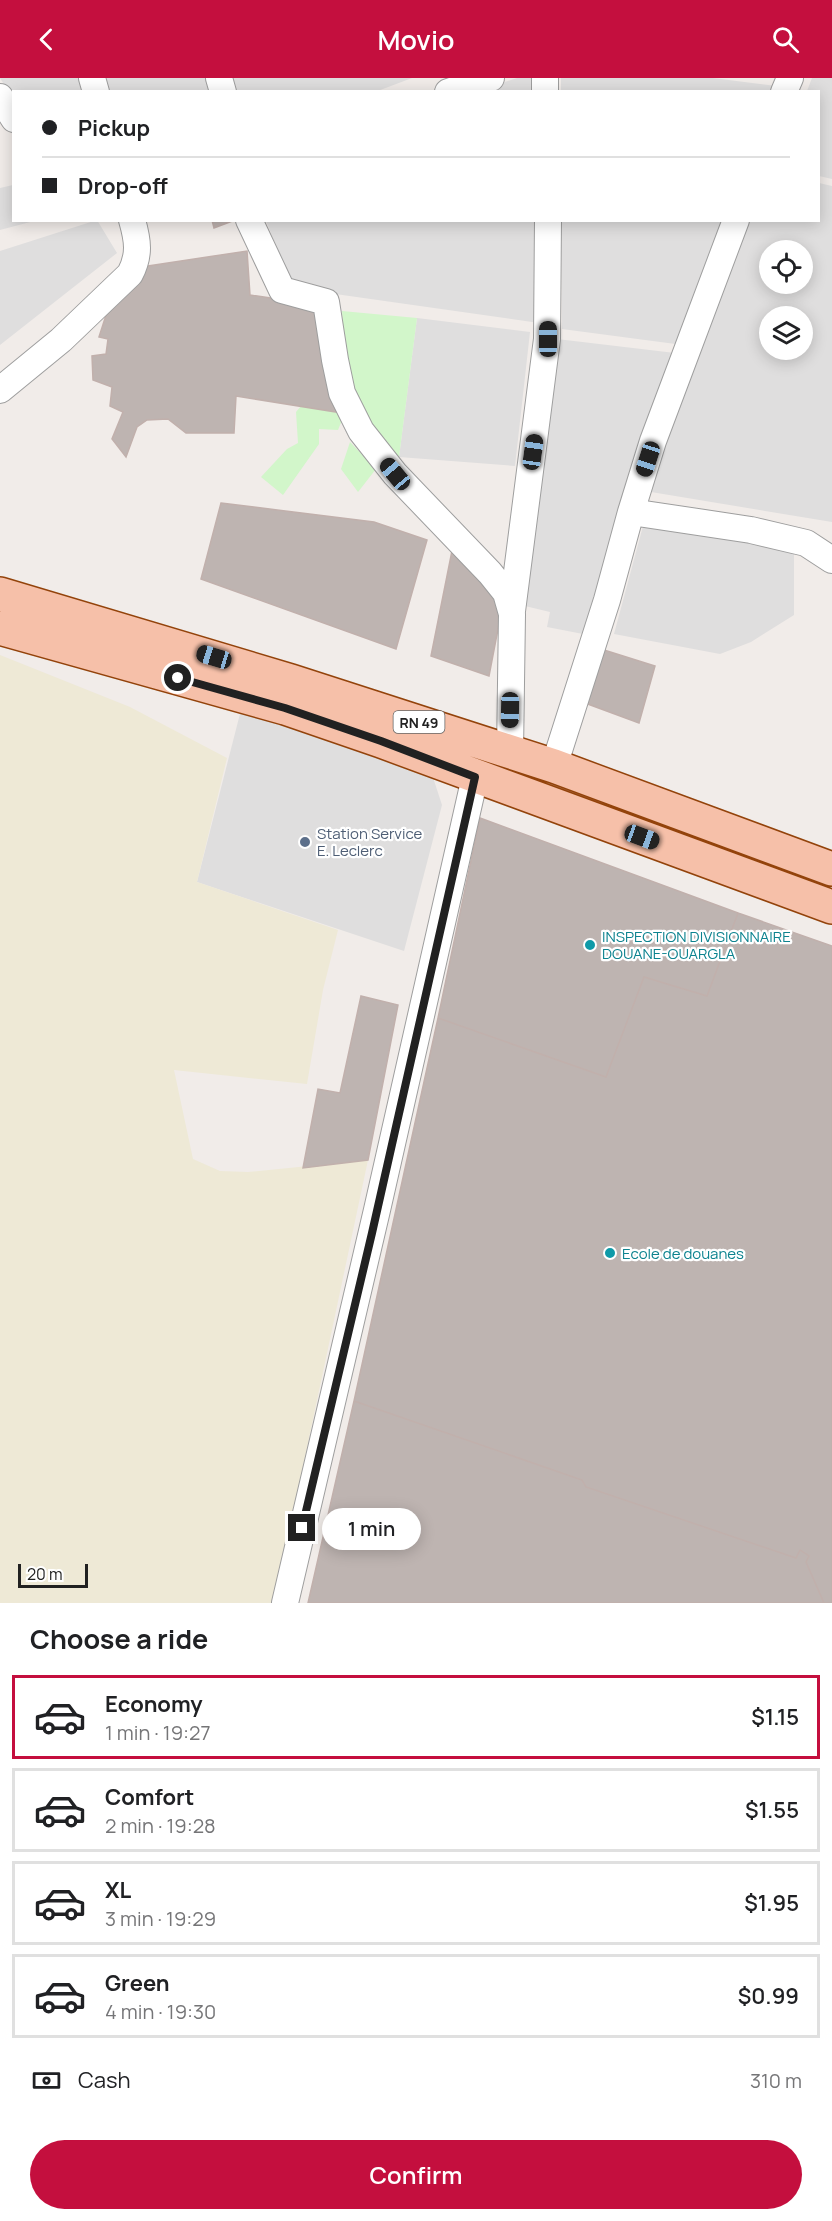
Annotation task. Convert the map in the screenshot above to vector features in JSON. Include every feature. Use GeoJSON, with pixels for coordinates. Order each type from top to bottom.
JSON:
{"type":"FeatureCollection","features":[{"type":"Feature","properties":{"kind":"main road","name":"RN 49"},"geometry":{"type":"LineString","coordinates":[[0,594],[288,694],[381,741],[832,907]]}},
{"type":"Feature","properties":{"kind":"main road","name":"RN 49"},"geometry":{"type":"LineString","coordinates":[[0,628],[288,694],[510,752],[554,766],[832,869]]}},
{"type":"Feature","properties":{"kind":"street"},"geometry":{"type":"LineString","coordinates":[[454,90],[491,78]]}},
{"type":"Feature","properties":{"kind":"street"},"geometry":{"type":"LineString","coordinates":[[0,97],[12,115]]}},
{"type":"Feature","properties":{"kind":"street"},"geometry":{"type":"LineString","coordinates":[[0,390],[61,340],[130,274],[137,262],[136,222]]}},
{"type":"Feature","properties":{"kind":"street"},"geometry":{"type":"LineString","coordinates":[[250,222],[282,290],[326,302],[342,393],[361,432],[395,474],[490,573],[506,593],[512,614]]}},
{"type":"Feature","properties":{"kind":"street"},"geometry":{"type":"LineString","coordinates":[[510,752],[512,614],[548,339],[548,222]]}},
{"type":"Feature","properties":{"kind":"street"},"geometry":{"type":"LineString","coordinates":[[554,766],[607,600],[653,441],[735,222]]}},
{"type":"Feature","properties":{"kind":"street"},"geometry":{"type":"LineString","coordinates":[[631,512],[751,530],[806,543],[832,560]]}},
{"type":"Feature","properties":{"kind":"street"},"geometry":{"type":"LineString","coordinates":[[285,1603],[375,1221],[475,777]]}},
{"type":"Feature","properties":{"kind":"shaded area"},"geometry":{"type":"Polygon","coordinates":[[[0,78],[79,78],[84,90],[12,90],[12,97],[0,78]]]}},
{"type":"Feature","properties":{"kind":"shaded area"},"geometry":{"type":"Polygon","coordinates":[[[104,78],[207,78],[211,90],[109,90],[104,78]]]}},
{"type":"Feature","properties":{"kind":"shaded area"},"geometry":{"type":"Polygon","coordinates":[[[229,78],[412,78],[380,90],[233,90],[229,78]]]}},
{"type":"Feature","properties":{"kind":"shaded area"},"geometry":{"type":"Polygon","coordinates":[[[517,78],[538,78],[538,90],[481,90],[517,78]]]}},
{"type":"Feature","properties":{"kind":"shaded area"},"geometry":{"type":"Polygon","coordinates":[[[561,78],[713,78],[776,86],[775,90],[561,90],[561,78]]]}},
{"type":"Feature","properties":{"kind":"shaded area"},"geometry":{"type":"Polygon","coordinates":[[[812,78],[832,78],[832,179],[820,176],[820,90],[807,90],[812,78]]]}},
{"type":"Feature","properties":{"kind":"shaded area"},"geometry":{"type":"Polygon","coordinates":[[[820,183],[832,186],[832,522],[639,490],[748,222],[820,222],[820,183]]]}},
{"type":"Feature","properties":{"kind":"shaded area"},"geometry":{"type":"Polygon","coordinates":[[[12,185],[12,222],[30,222],[0,230],[0,188],[12,185]]]}},
{"type":"Feature","properties":{"kind":"shaded area"},"geometry":{"type":"Polygon","coordinates":[[[91,222],[98,222],[117,253],[0,345],[0,251],[91,222]]]}},
{"type":"Feature","properties":{"kind":"shaded area"},"geometry":{"type":"Polygon","coordinates":[[[266,222],[539,222],[539,323],[293,288],[266,222]]]}},
{"type":"Feature","properties":{"kind":"shaded area"},"geometry":{"type":"Polygon","coordinates":[[[561,222],[728,222],[683,345],[562,329],[561,222]]]}},
{"type":"Feature","properties":{"kind":"shaded area"},"geometry":{"type":"Polygon","coordinates":[[[417,318],[530,332],[515,466],[399,457],[417,318]]]}},
{"type":"Feature","properties":{"kind":"shaded area"},"geometry":{"type":"Polygon","coordinates":[[[557,339],[675,353],[583,634],[547,627],[550,612],[525,606],[557,339]]]}},
{"type":"Feature","properties":{"kind":"shaded area"},"geometry":{"type":"Polygon","coordinates":[[[643,526],[794,547],[794,615],[751,642],[720,654],[614,634],[643,526]]]}},
{"type":"Feature","properties":{"kind":"shaded area"},"geometry":{"type":"Polygon","coordinates":[[[0,655],[130,707],[227,758],[197,882],[338,930],[323,990],[307,1084],[174,1070],[193,1159],[220,1171],[248,1172],[368,1160],[274,1603],[0,1603],[0,655]]]}},
{"type":"Feature","properties":{"kind":"shaded area"},"geometry":{"type":"Polygon","coordinates":[[[243,702],[427,759],[442,805],[404,951],[197,882],[243,702]]]}},
{"type":"Feature","properties":{"kind":"green space"},"geometry":{"type":"Polygon","coordinates":[[[342,311],[417,318],[399,457],[389,457],[348,390],[342,311]]]}},
{"type":"Feature","properties":{"kind":"green space"},"geometry":{"type":"Polygon","coordinates":[[[301,406],[336,412],[342,420],[338,430],[319,429],[319,444],[283,495],[261,477],[287,449],[298,443],[296,412],[301,406]]]}},
{"type":"Feature","properties":{"kind":"green space"},"geometry":{"type":"Polygon","coordinates":[[[350,442],[376,469],[358,492],[341,469],[350,442]]]}},
{"type":"Feature","properties":{"kind":"building"},"geometry":{"type":"Polygon","coordinates":[[[212,222],[230,222],[214,228],[212,222]]]}},
{"type":"Feature","properties":{"kind":"building"},"geometry":{"type":"Polygon","coordinates":[[[247,251],[250,295],[317,305],[336,412],[236,396],[234,433],[186,433],[168,419],[147,420],[137,427],[126,457],[112,439],[123,412],[110,406],[112,387],[93,380],[92,356],[106,354],[108,339],[99,337],[110,303],[131,280],[148,266],[247,251]]]}},
{"type":"Feature","properties":{"kind":"building"},"geometry":{"type":"Polygon","coordinates":[[[221,503],[374,522],[427,540],[396,649],[201,579],[221,503]]]}},
{"type":"Feature","properties":{"kind":"building"},"geometry":{"type":"Polygon","coordinates":[[[453,546],[503,603],[489,676],[431,656],[453,546]]]}},
{"type":"Feature","properties":{"kind":"building"},"geometry":{"type":"Polygon","coordinates":[[[604,650],[655,666],[639,723],[585,703],[604,650]]]}},
{"type":"Feature","properties":{"kind":"building","name":"INSPECTION DIVISIONNAIRE DOUANE-OUARGLA"},"geometry":{"type":"Polygon","coordinates":[[[480,818],[738,913],[707,996],[644,977],[606,1077],[438,1018],[480,818]]]}},
{"type":"Feature","properties":{"kind":"building","name":"Ecole de douanes"},"geometry":{"type":"Polygon","coordinates":[[[738,913],[832,946],[832,1603],[824,1603],[806,1562],[809,1556],[800,1550],[796,1558],[586,1487],[582,1480],[354,1401],[438,1018],[606,1077],[644,977],[707,996],[738,913]]]}},
{"type":"Feature","properties":{"kind":"building"},"geometry":{"type":"Polygon","coordinates":[[[361,996],[398,1005],[368,1160],[303,1168],[318,1089],[340,1093],[361,996]]]}},
{"type":"Feature","properties":{"kind":"building"},"geometry":{"type":"Polygon","coordinates":[[[354,1401],[582,1480],[586,1487],[796,1558],[800,1550],[809,1556],[806,1562],[824,1603],[308,1603],[354,1401]]]}},
{"type":"Feature","properties":{"kind":"place","name":"Station Service E. Leclerc"},"geometry":{"type":"Point","coordinates":[305,842]}},
{"type":"Feature","properties":{"kind":"place","name":"INSPECTION DIVISIONNAIRE DOUANE-OUARGLA"},"geometry":{"type":"Point","coordinates":[590,945]}},
{"type":"Feature","properties":{"kind":"place","name":"Ecole de douanes"},"geometry":{"type":"Point","coordinates":[610,1253]}},
{"type":"Feature","properties":{"kind":"route"},"geometry":{"type":"LineString","coordinates":[[178,678],[285,708],[475,777],[372,1233],[302,1528]]}}]}
